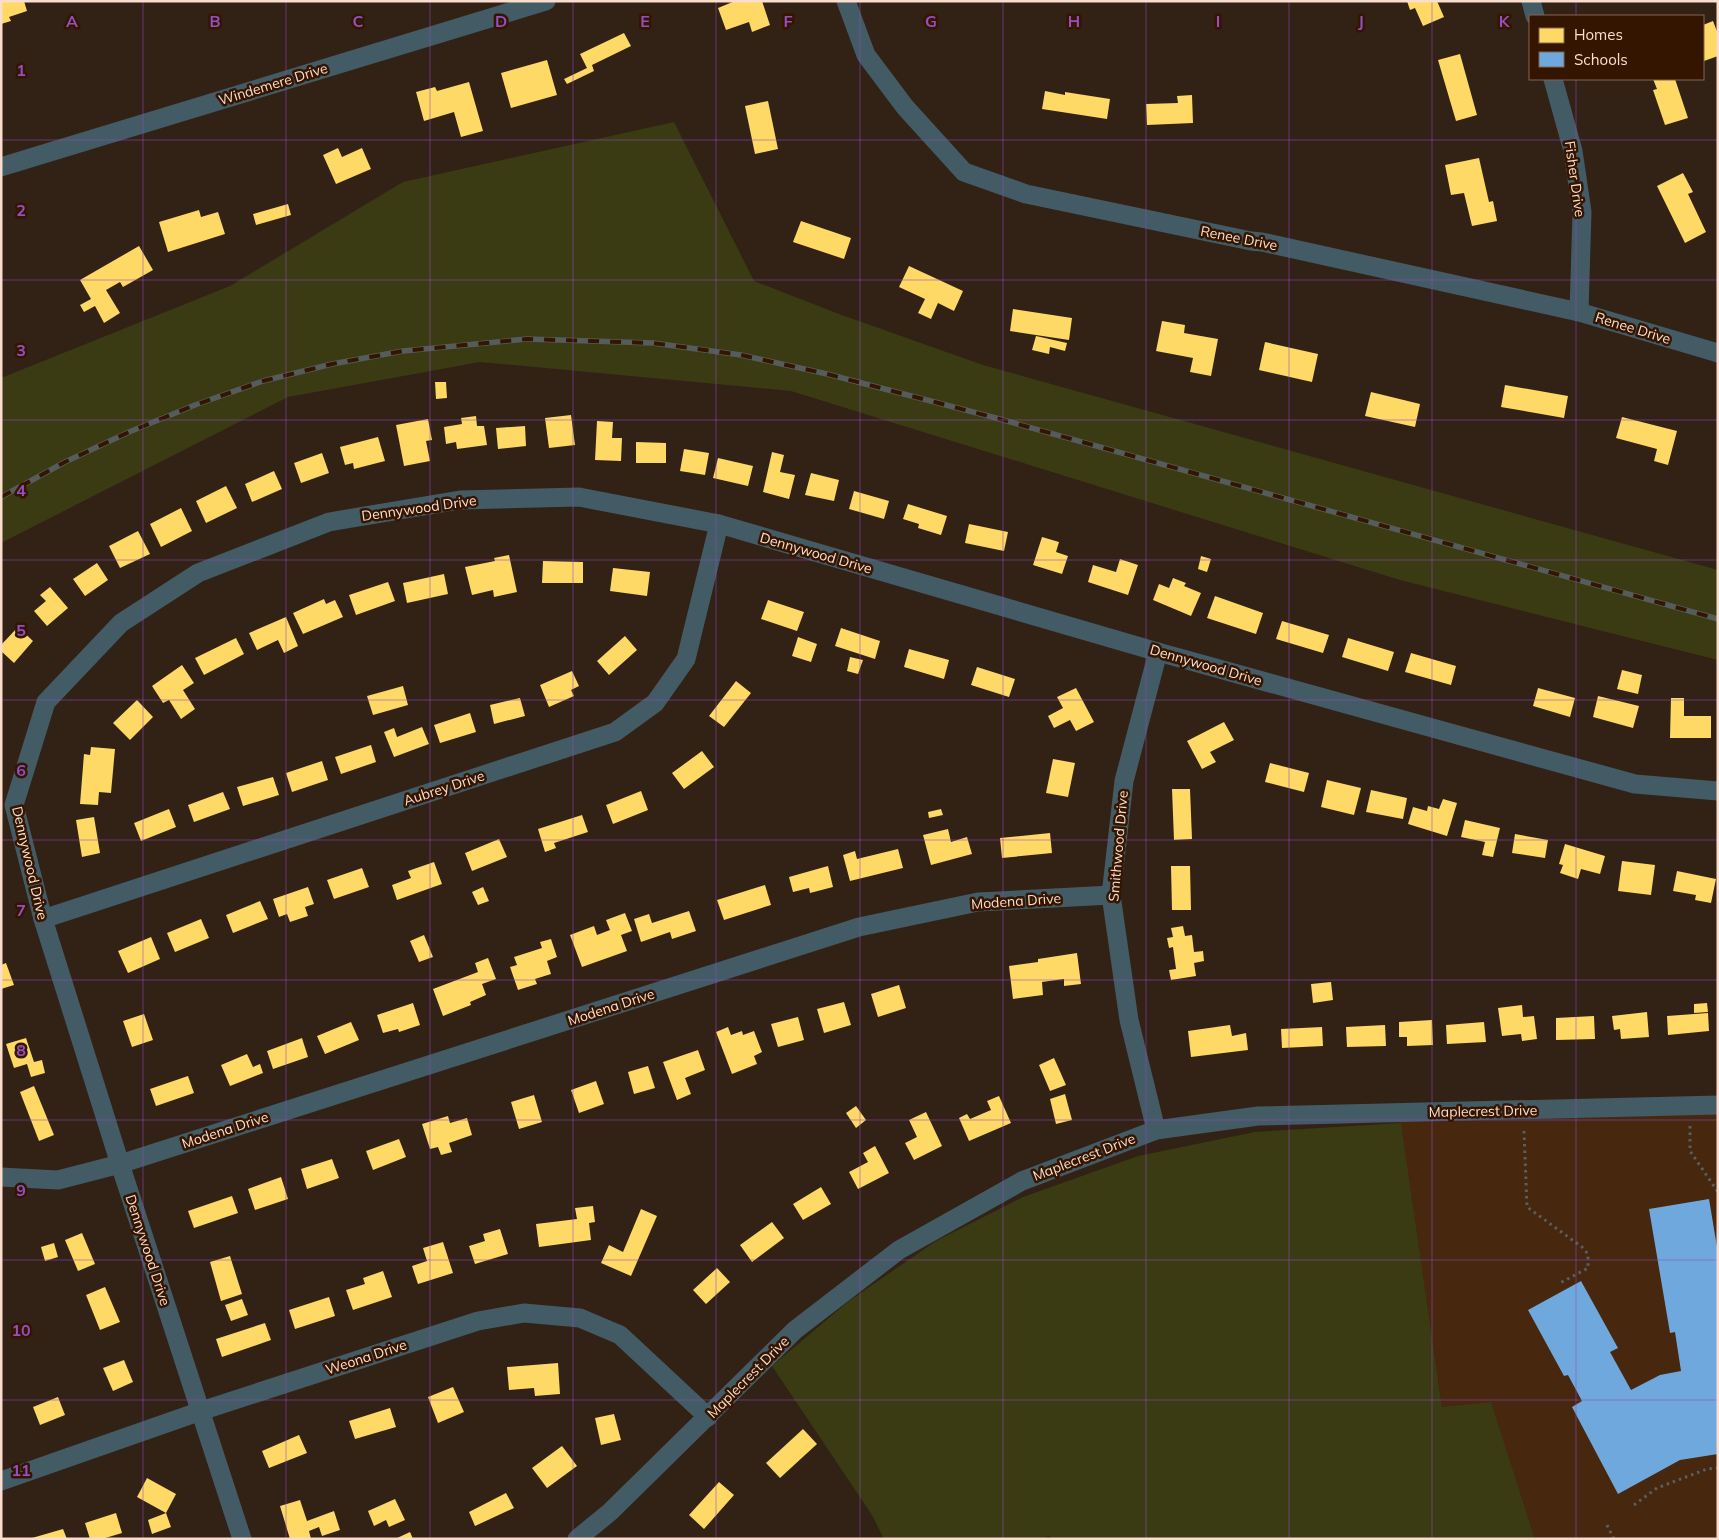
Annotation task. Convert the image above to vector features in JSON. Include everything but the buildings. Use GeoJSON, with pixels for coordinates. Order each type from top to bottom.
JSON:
{"type":"FeatureCollection","features":[{"type":"Feature","properties":{"kind":"street","name":"Windemere Drive"},"geometry":{"type":"LineString","coordinates":[[1,166],[546,1]]}},
{"type":"Feature","properties":{"kind":"street","name":"Renee Drive"},"geometry":{"type":"LineString","coordinates":[[846,1],[866,55],[905,107],[964,172],[1026,194],[1262,242],[1579,312],[1718,353]]}},
{"type":"Feature","properties":{"kind":"street"},"geometry":{"type":"LineString","coordinates":[[1531,1],[1535,15]]}},
{"type":"Feature","properties":{"kind":"street","name":"Fisher Drive"},"geometry":{"type":"LineString","coordinates":[[1553,80],[1573,151],[1582,212],[1579,312]]}},
{"type":"Feature","properties":{"kind":"street","name":"Dennywood Drive"},"geometry":{"type":"LineString","coordinates":[[242,1539],[120,1164],[8,805],[46,702],[121,623],[198,573],[329,522],[460,500],[580,497],[719,524],[1158,652],[1635,784],[1718,791]]}},
{"type":"Feature","properties":{"kind":"street","name":"Aubrey Drive"},"geometry":{"type":"LineString","coordinates":[[43,919],[615,732],[655,703],[686,659],[719,524]]}},
{"type":"Feature","properties":{"kind":"street","name":"Smithwood Drive"},"geometry":{"type":"LineString","coordinates":[[1156,1130],[1129,1020],[1111,895],[1124,781],[1158,652]]}},
{"type":"Feature","properties":{"kind":"street","name":"Modena Drive"},"geometry":{"type":"LineString","coordinates":[[1,1177],[58,1180],[120,1164],[859,927],[978,902],[1111,895]]}},
{"type":"Feature","properties":{"kind":"street","name":"Maplecrest Drive"},"geometry":{"type":"LineString","coordinates":[[577,1539],[610,1512],[795,1330],[899,1250],[1022,1181],[1156,1130],[1258,1116],[1718,1105]]}},
{"type":"Feature","properties":{"kind":"street","name":"Weona Drive"},"geometry":{"type":"LineString","coordinates":[[1,1481],[201,1411],[478,1321],[524,1314],[580,1318],[620,1335],[708,1417]]}},
{"type":"Feature","properties":{"kind":"path"},"geometry":{"type":"LineString","coordinates":[[1690,1126],[1690,1151],[1718,1192]]}},
{"type":"Feature","properties":{"kind":"path"},"geometry":{"type":"LineString","coordinates":[[1524,1131],[1527,1207],[1582,1247],[1588,1254],[1588,1268],[1560,1283]]}},
{"type":"Feature","properties":{"kind":"path"},"geometry":{"type":"LineString","coordinates":[[1634,1505],[1657,1488],[1707,1469],[1718,1468]]}},
{"type":"Feature","properties":{"kind":"path"},"geometry":{"type":"LineString","coordinates":[[1607,1525],[1614,1539]]}},
{"type":"Feature","properties":{"kind":"shaded area"},"geometry":{"type":"Polygon","coordinates":[[[674,122],[754,281],[839,314],[983,365],[1718,570],[1718,660],[1400,580],[791,391],[480,362],[288,397],[1,543],[1,378],[230,286],[403,182],[674,122]]]}},
{"type":"Feature","properties":{"kind":"shaded area"},"geometry":{"type":"Polygon","coordinates":[[[1718,1105],[1718,1539],[1535,1539],[1491,1403],[1442,1407],[1399,1113],[1718,1105]]]}},
{"type":"Feature","properties":{"kind":"shaded area"},"geometry":{"type":"Polygon","coordinates":[[[1401,1123],[1442,1407],[1491,1402],[1535,1539],[1051,1539],[1049,1536],[1040,1539],[884,1539],[872,1515],[772,1366],[849,1301],[936,1241],[1023,1197],[1138,1156],[1255,1132],[1401,1123]]]}},
{"type":"Feature","properties":{"kind":"railway"},"geometry":{"type":"LineString","coordinates":[[1,497],[65,462],[129,432],[195,405],[263,381],[332,364],[403,351],[527,339],[653,343],[741,355],[827,374],[996,418],[1718,619]]}}]}
